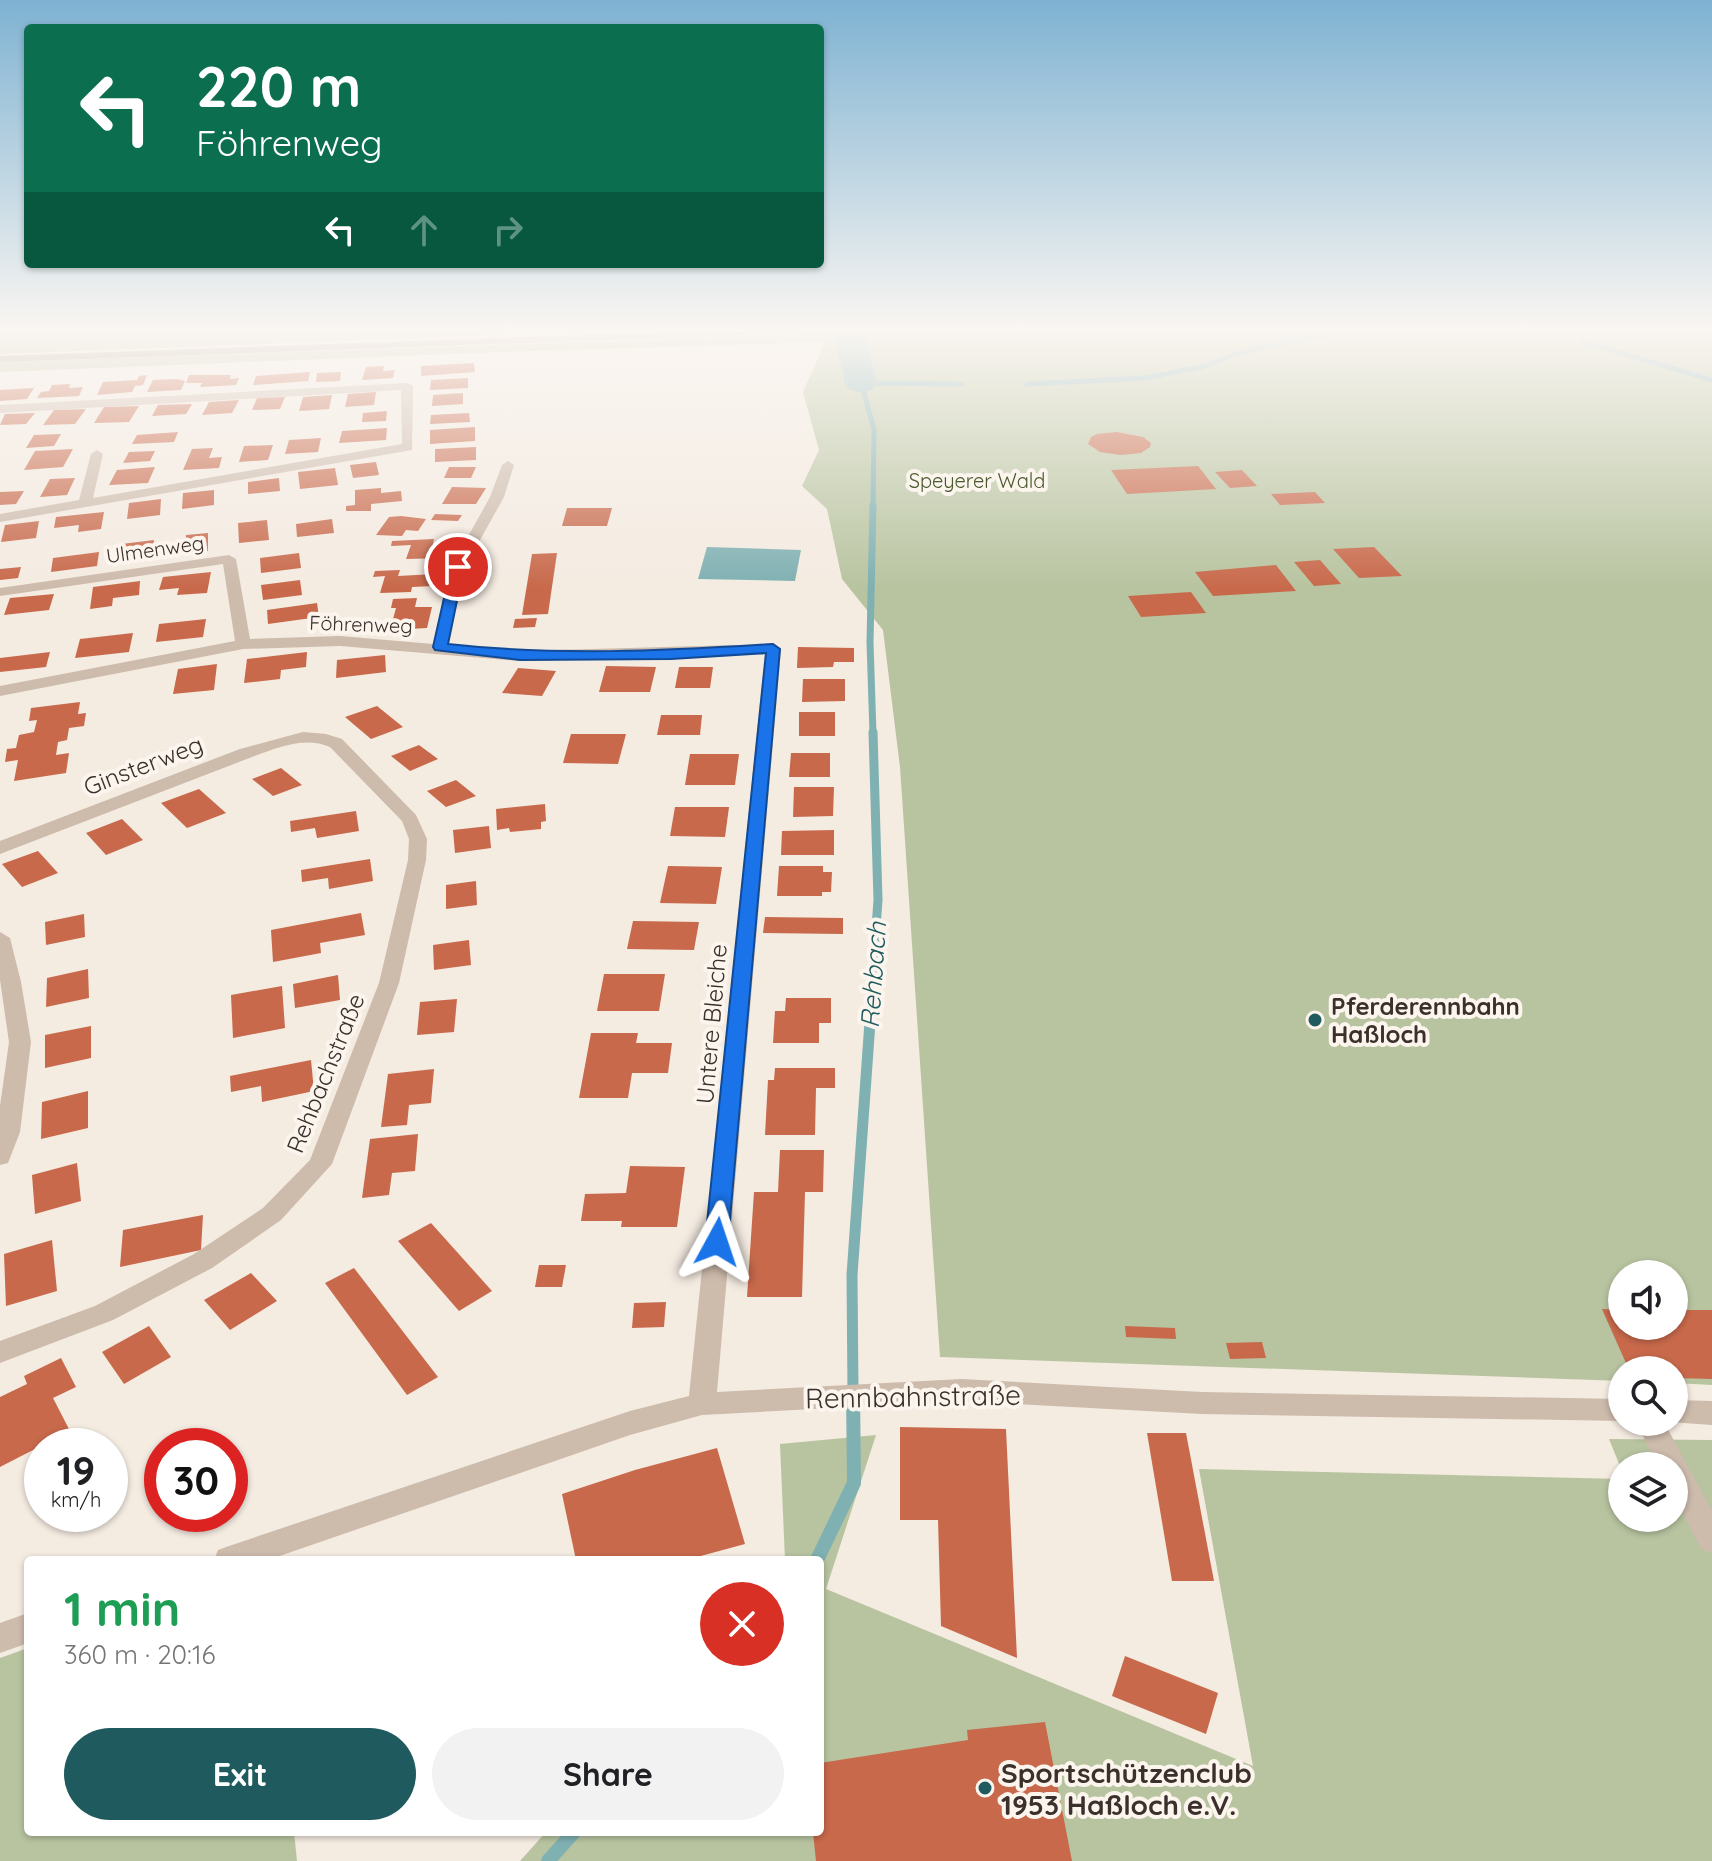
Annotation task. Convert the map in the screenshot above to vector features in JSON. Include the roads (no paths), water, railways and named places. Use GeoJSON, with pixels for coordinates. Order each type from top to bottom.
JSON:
{"type":"FeatureCollection","features":[{"type":"Feature","properties":{"kind":"street"},"geometry":{"type":"LineString","coordinates":[[0,518],[408,447],[407,415]]}},
{"type":"Feature","properties":{"kind":"street"},"geometry":{"type":"LineString","coordinates":[[85,504],[97,454]]}},
{"type":"Feature","properties":{"kind":"street"},"geometry":{"type":"LineString","coordinates":[[440,647],[458,567],[497,497],[508,465]]}},
{"type":"Feature","properties":{"kind":"street","name":"Ulmenweg"},"geometry":{"type":"LineString","coordinates":[[0,592],[229,559],[243,644]]}},
{"type":"Feature","properties":{"kind":"street","name":"Föhrenweg"},"geometry":{"type":"LineString","coordinates":[[0,691],[243,644],[340,641],[520,656],[773,649]]}},
{"type":"Feature","properties":{"kind":"street","name":"Untere Bleiche"},"geometry":{"type":"LineString","coordinates":[[702,1404],[773,649]]}},
{"type":"Feature","properties":{"kind":"street","name":"Ginsterweg"},"geometry":{"type":"LineString","coordinates":[[0,848],[246,753],[287,740],[306,738]]}},
{"type":"Feature","properties":{"kind":"street","name":"Rehbachstraße"},"geometry":{"type":"LineString","coordinates":[[0,1352],[104,1313],[203,1261],[272,1214],[320,1164],[389,983],[417,860],[418,839],[410,819],[397,803],[336,743],[329,739],[306,738]]}},
{"type":"Feature","properties":{"kind":"street"},"geometry":{"type":"LineString","coordinates":[[0,938],[11,982],[20,1042],[8,1132],[0,1157]]}},
{"type":"Feature","properties":{"kind":"street","name":"Rennbahnstraße"},"geometry":{"type":"LineString","coordinates":[[241,1556],[630,1423],[702,1404],[962,1390],[1202,1403],[1608,1410]]}},
{"type":"Feature","properties":{"kind":"street"},"geometry":{"type":"LineString","coordinates":[[1688,1412],[1712,1413]]}},
{"type":"Feature","properties":{"kind":"street"},"geometry":{"type":"LineString","coordinates":[[1688,1495],[1712,1540]]}},
{"type":"Feature","properties":{"kind":"street"},"geometry":{"type":"LineString","coordinates":[[0,1638],[24,1629]]}},
{"type":"Feature","properties":{"kind":"water"},"geometry":{"type":"Polygon","coordinates":[[[707,547],[801,550],[795,581],[698,579],[707,547]]]}},
{"type":"Feature","properties":{"kind":"waterway","name":"Rehbach"},"geometry":{"type":"LineString","coordinates":[[870,415],[874,429],[873,507]]}},
{"type":"Feature","properties":{"kind":"waterway","name":"Rehbach"},"geometry":{"type":"LineString","coordinates":[[873,505],[870,642],[873,734]]}},
{"type":"Feature","properties":{"kind":"waterway","name":"Rehbach"},"geometry":{"type":"LineString","coordinates":[[869,1024],[878,900],[873,732]]}},
{"type":"Feature","properties":{"kind":"waterway","name":"Rehbach"},"geometry":{"type":"LineString","coordinates":[[853,1392],[852,1275],[870,1022]]}},
{"type":"Feature","properties":{"kind":"waterway","name":"Rehbach"},"geometry":{"type":"LineString","coordinates":[[819,1556],[854,1483],[853,1390]]}},
{"type":"Feature","properties":{"kind":"waterway","name":"Rehbach"},"geometry":{"type":"LineString","coordinates":[[548,1861],[570,1836]]}},
{"type":"Feature","properties":{"kind":"place","name":"Pferderennbahn Haßloch"},"geometry":{"type":"Point","coordinates":[1315,1020]}},
{"type":"Feature","properties":{"kind":"place","name":"Sportschützenclub 1953 Haßloch e.V."},"geometry":{"type":"Point","coordinates":[985,1788]}},
{"type":"Feature","properties":{"kind":"park label","name":"Speyerer Wald"},"geometry":{"type":"Point","coordinates":[977,480]}}]}
